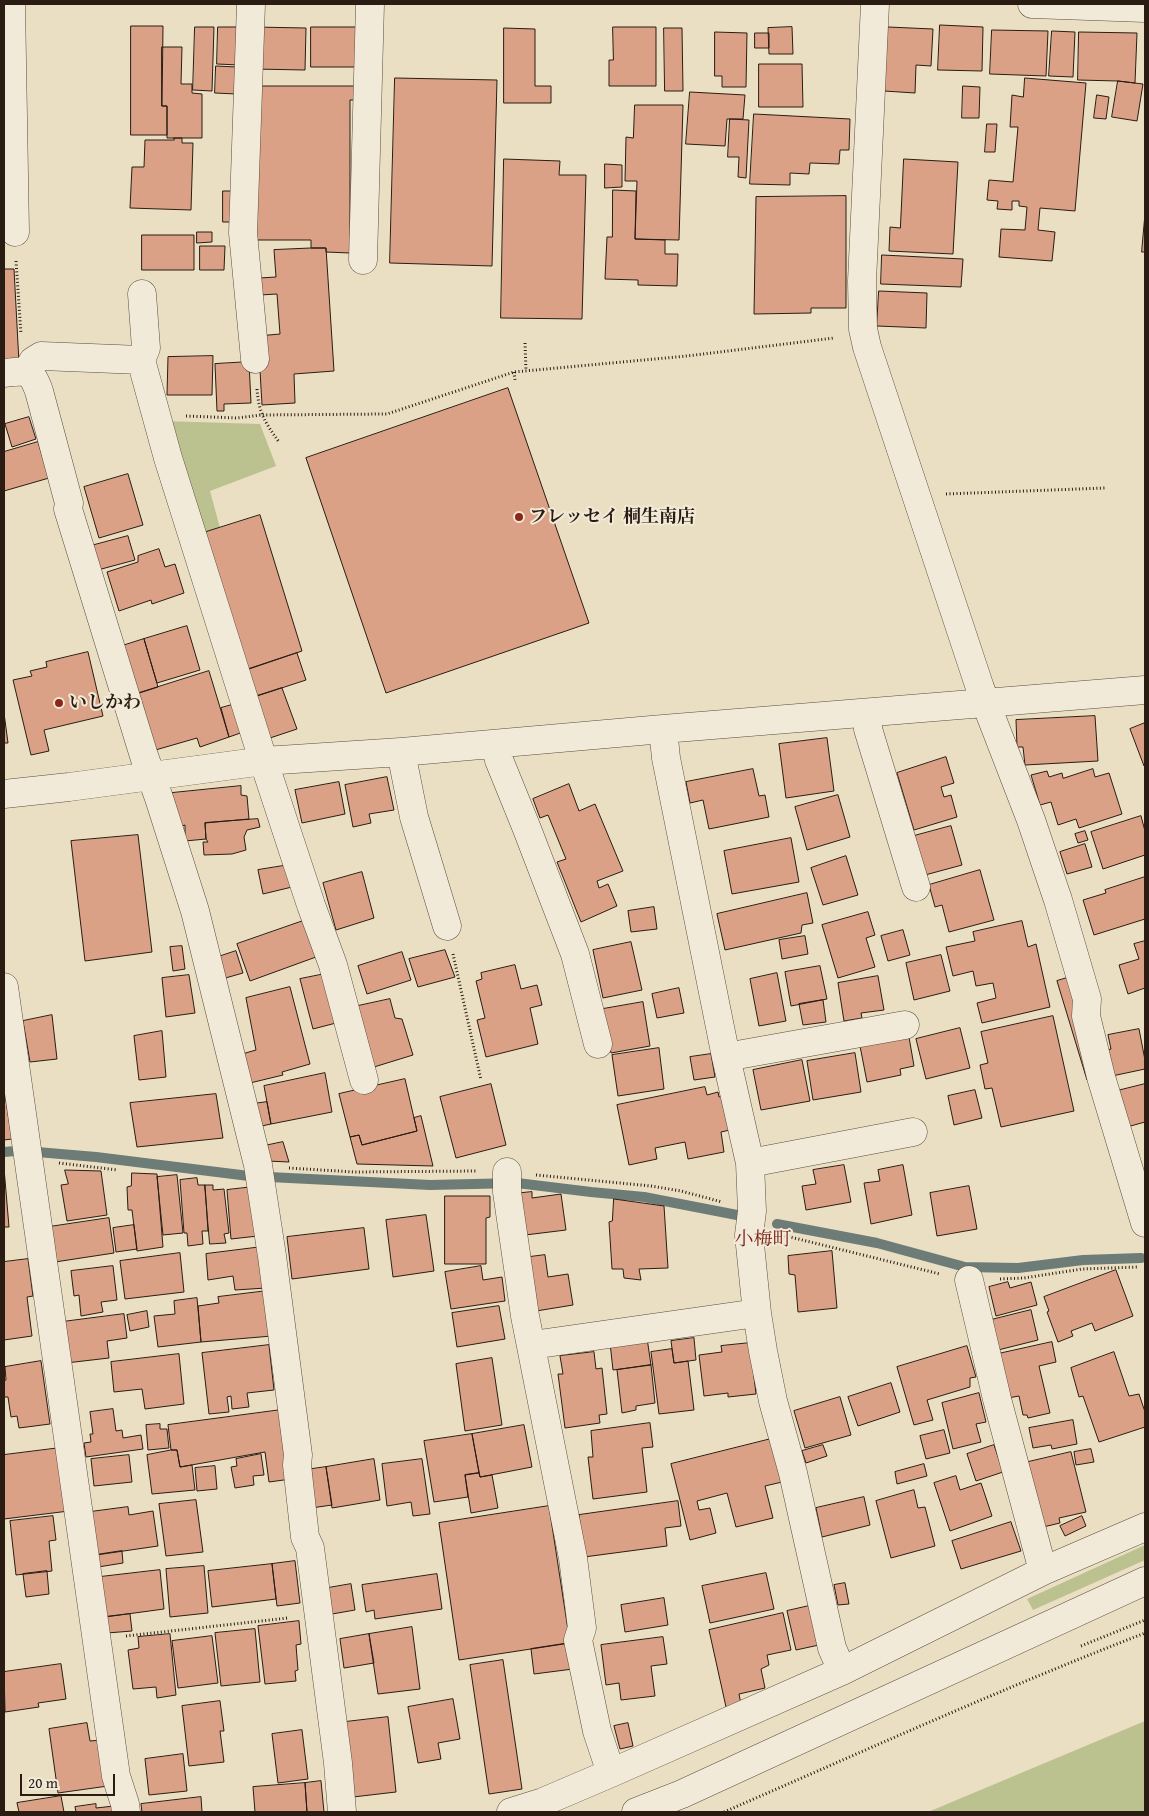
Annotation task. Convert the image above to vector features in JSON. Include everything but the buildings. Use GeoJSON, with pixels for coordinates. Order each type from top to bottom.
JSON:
{"type":"FeatureCollection","features":[{"type":"Feature","properties":{"kind":"street"},"geometry":{"type":"LineString","coordinates":[[11,4],[14,232]]}},
{"type":"Feature","properties":{"kind":"street"},"geometry":{"type":"LineString","coordinates":[[251,4],[243,233],[255,359]]}},
{"type":"Feature","properties":{"kind":"street"},"geometry":{"type":"LineString","coordinates":[[362,260],[370,4]]}},
{"type":"Feature","properties":{"kind":"street"},"geometry":{"type":"LineString","coordinates":[[875,4],[862,281],[864,334],[980,688],[1049,873],[1087,999],[1086,1016],[1101,1077],[1145,1224]]}},
{"type":"Feature","properties":{"kind":"street"},"geometry":{"type":"LineString","coordinates":[[1032,4],[1145,8]]}},
{"type":"Feature","properties":{"kind":"street"},"geometry":{"type":"LineString","coordinates":[[142,294],[146,338],[146,348],[142,360],[155,412],[264,761],[333,964],[364,1080]]}},
{"type":"Feature","properties":{"kind":"street"},"geometry":{"type":"LineString","coordinates":[[15,372],[41,356],[142,360]]}},
{"type":"Feature","properties":{"kind":"street"},"geometry":{"type":"LineString","coordinates":[[15,372],[33,376],[39,391],[69,503],[68,510],[150,776],[159,798],[194,911],[261,1180],[298,1455],[297,1465],[305,1537],[310,1548],[319,1614],[338,1763],[342,1812]]}},
{"type":"Feature","properties":{"kind":"street"},"geometry":{"type":"LineString","coordinates":[[4,794],[264,761],[401,752],[1145,690]]}},
{"type":"Feature","properties":{"kind":"street"},"geometry":{"type":"LineString","coordinates":[[868,713],[868,729],[916,887]]}},
{"type":"Feature","properties":{"kind":"street"},"geometry":{"type":"LineString","coordinates":[[663,729],[668,767],[726,1057],[750,1163],[752,1211],[750,1235],[757,1312],[773,1401],[793,1473],[832,1648],[842,1672]]}},
{"type":"Feature","properties":{"kind":"street"},"geometry":{"type":"LineString","coordinates":[[496,744],[499,760],[575,954],[598,1044]]}},
{"type":"Feature","properties":{"kind":"street"},"geometry":{"type":"LineString","coordinates":[[401,752],[414,817],[447,926]]}},
{"type":"Feature","properties":{"kind":"street"},"geometry":{"type":"LineString","coordinates":[[4,987],[37,1154],[50,1317],[116,1776],[126,1808]]}},
{"type":"Feature","properties":{"kind":"street"},"geometry":{"type":"LineString","coordinates":[[726,1057],[905,1025]]}},
{"type":"Feature","properties":{"kind":"street"},"geometry":{"type":"LineString","coordinates":[[750,1163],[913,1132]]}},
{"type":"Feature","properties":{"kind":"street"},"geometry":{"type":"LineString","coordinates":[[507,1182],[525,1316],[573,1558],[582,1628],[578,1640],[595,1722],[611,1772]]}},
{"type":"Feature","properties":{"kind":"street"},"geometry":{"type":"LineString","coordinates":[[969,1280],[997,1399],[1043,1571]]}},
{"type":"Feature","properties":{"kind":"street"},"geometry":{"type":"LineString","coordinates":[[532,1345],[757,1312]]}},
{"type":"Feature","properties":{"kind":"street"},"geometry":{"type":"LineString","coordinates":[[511,1812],[543,1802],[842,1672],[1043,1571],[1145,1527]]}},
{"type":"Feature","properties":{"kind":"street"},"geometry":{"type":"LineString","coordinates":[[636,1812],[682,1794],[1145,1581]]}},
{"type":"Feature","properties":{"kind":"path"},"geometry":{"type":"LineString","coordinates":[[14,232],[22,351],[15,372]]}},
{"type":"Feature","properties":{"kind":"path"},"geometry":{"type":"LineString","coordinates":[[155,412],[166,415],[237,418],[261,415],[387,414],[514,372],[687,356],[864,334]]}},
{"type":"Feature","properties":{"kind":"path"},"geometry":{"type":"LineString","coordinates":[[525,343],[526,371]]}},
{"type":"Feature","properties":{"kind":"path"},"geometry":{"type":"LineString","coordinates":[[255,359],[258,406],[261,415],[279,442]]}},
{"type":"Feature","properties":{"kind":"path"},"geometry":{"type":"LineString","coordinates":[[514,372],[515,380]]}},
{"type":"Feature","properties":{"kind":"path"},"geometry":{"type":"LineString","coordinates":[[919,499],[933,494],[1105,488]]}},
{"type":"Feature","properties":{"kind":"path"},"geometry":{"type":"LineString","coordinates":[[447,926],[481,1080]]}},
{"type":"Feature","properties":{"kind":"path"},"geometry":{"type":"LineString","coordinates":[[37,1154],[118,1170]]}},
{"type":"Feature","properties":{"kind":"path"},"geometry":{"type":"LineString","coordinates":[[774,1232],[784,1237],[969,1280],[1024,1278],[1082,1269],[1139,1267]]}},
{"type":"Feature","properties":{"kind":"path"},"geometry":{"type":"LineString","coordinates":[[96,1639],[319,1614]]}},
{"type":"Feature","properties":{"kind":"path"},"geometry":{"type":"LineString","coordinates":[[724,1812],[961,1708],[1145,1633]]}},
{"type":"Feature","properties":{"kind":"green space"},"geometry":{"type":"Polygon","coordinates":[[[163,421],[260,424],[276,466],[210,491],[220,528],[199,534],[163,421]]]}},
{"type":"Feature","properties":{"kind":"green space"},"geometry":{"type":"Polygon","coordinates":[[[1145,1545],[1145,1560],[1033,1610],[1027,1599],[1145,1545]]]}},
{"type":"Feature","properties":{"kind":"green space"},"geometry":{"type":"Polygon","coordinates":[[[1145,1721],[1145,1812],[928,1812],[1145,1721]]]}},
{"type":"Feature","properties":{"kind":"waterway"},"geometry":{"type":"LineString","coordinates":[[4,1152],[15,1151]]}},
{"type":"Feature","properties":{"kind":"waterway"},"geometry":{"type":"LineString","coordinates":[[37,1152],[96,1157],[249,1176]]}},
{"type":"Feature","properties":{"kind":"waterway"},"geometry":{"type":"LineString","coordinates":[[269,1177],[430,1185],[517,1183],[644,1197],[737,1215]]}},
{"type":"Feature","properties":{"kind":"waterway"},"geometry":{"type":"LineString","coordinates":[[777,1224],[877,1243],[965,1267],[1018,1268],[1083,1260],[1141,1258]]}},
{"type":"Feature","properties":{"kind":"place","name":"フレッセイ 桐生南店"},"geometry":{"type":"Point","coordinates":[519,517]}},
{"type":"Feature","properties":{"kind":"place","name":"いしかわ"},"geometry":{"type":"Point","coordinates":[59,703]}},
{"type":"Feature","properties":{"kind":"district","name":"小梅町"},"geometry":{"type":"Point","coordinates":[763,1240]}}]}
